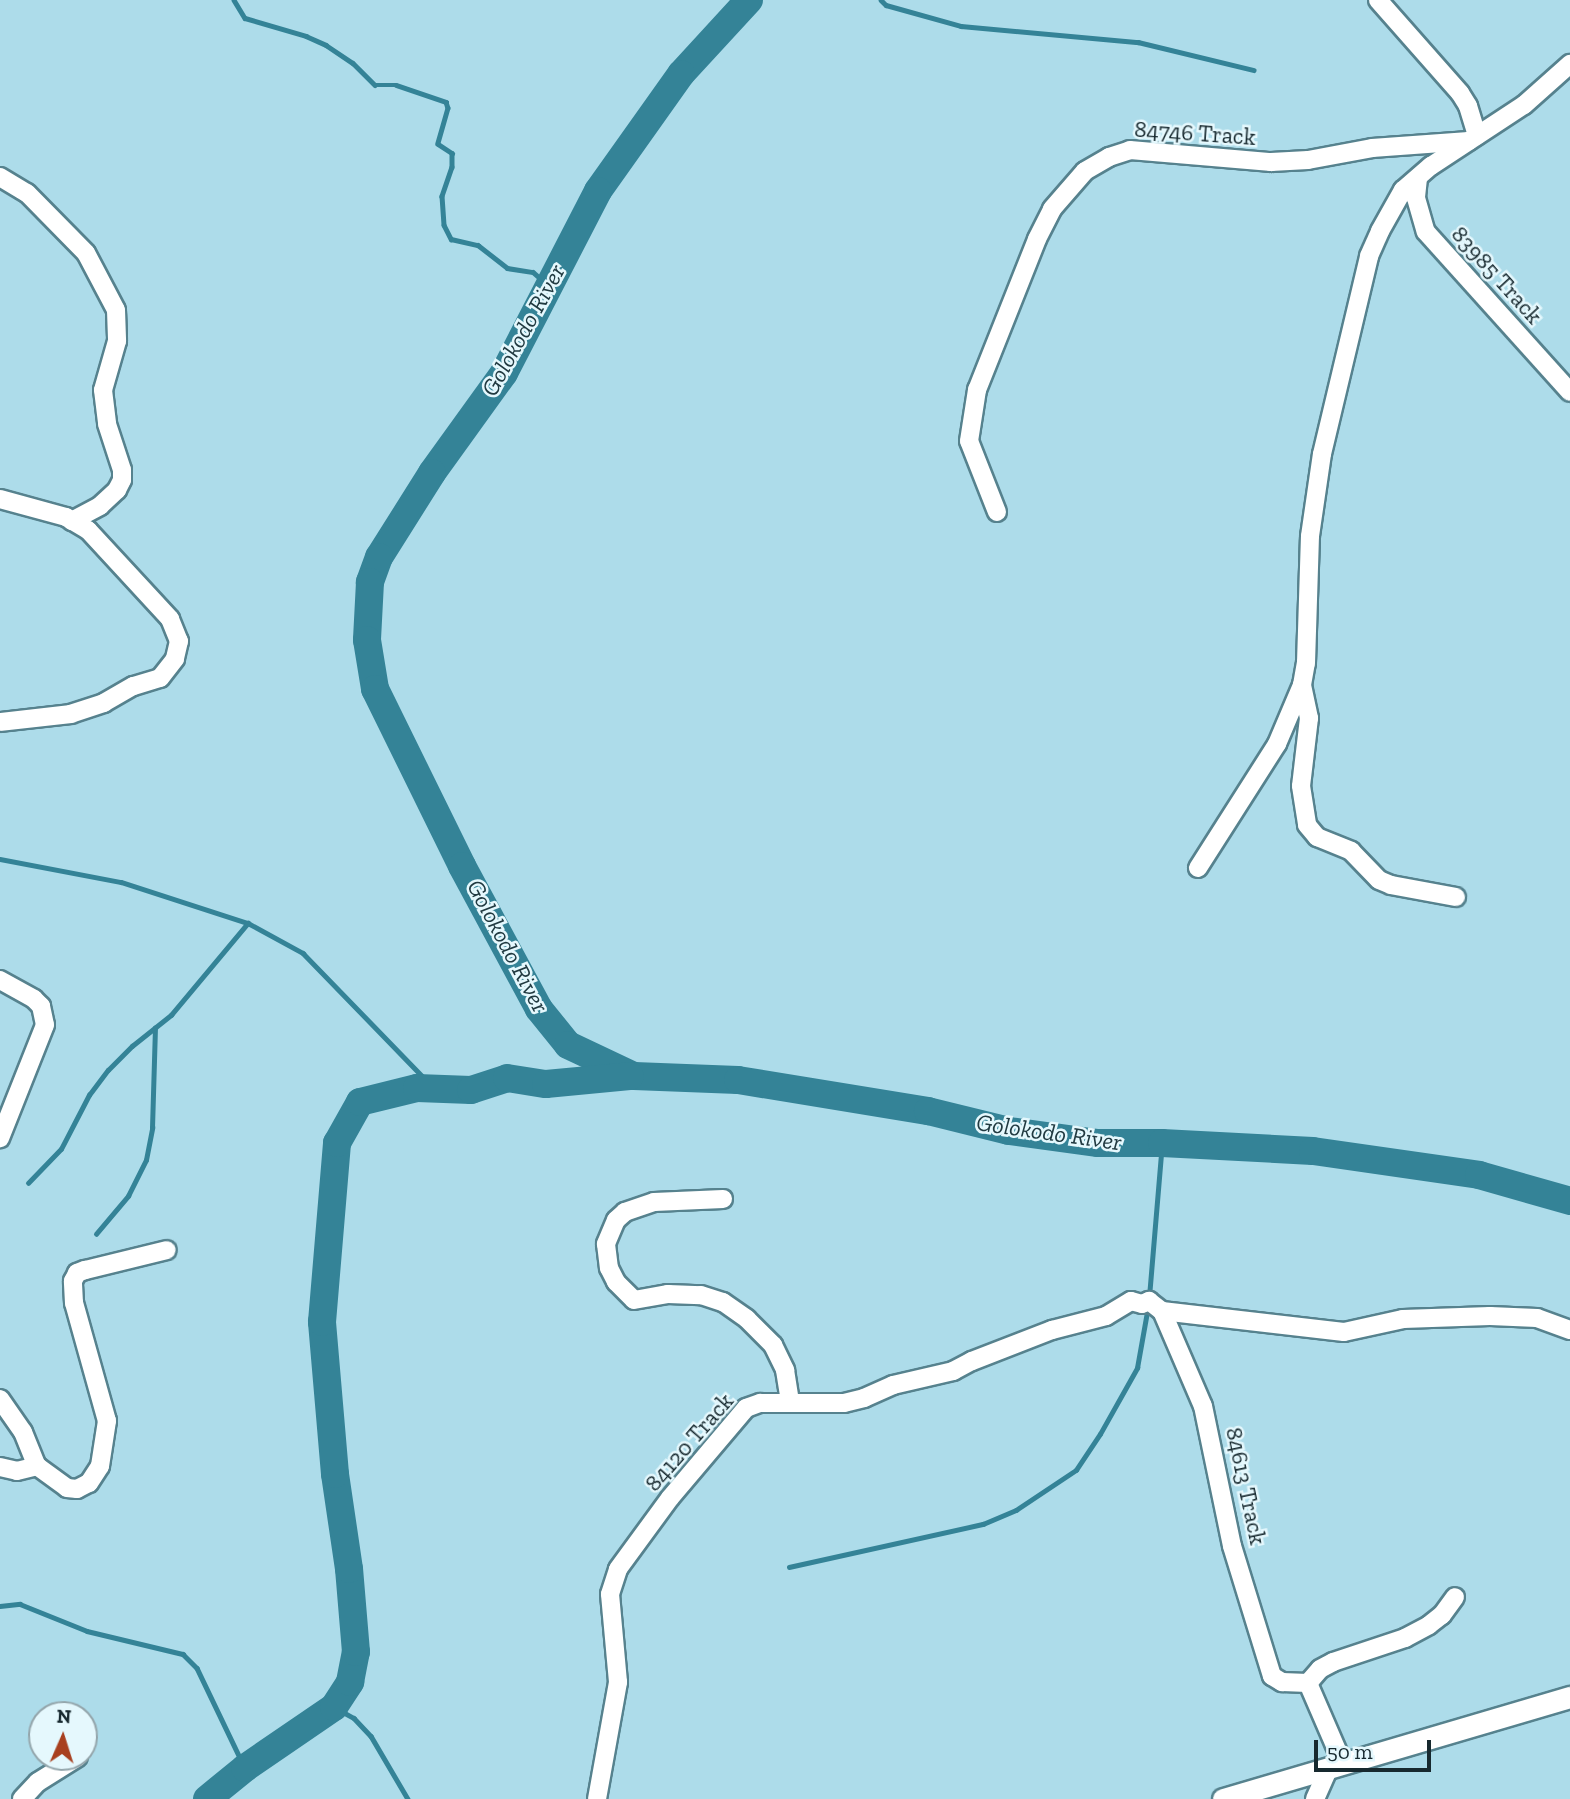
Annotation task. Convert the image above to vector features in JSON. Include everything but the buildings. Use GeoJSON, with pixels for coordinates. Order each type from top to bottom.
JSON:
{"type":"FeatureCollection","features":[{"type":"Feature","properties":{"kind":"street"},"geometry":{"type":"LineString","coordinates":[[1378,0],[1460,93],[1468,106],[1473,138]]}},
{"type":"Feature","properties":{"kind":"street"},"geometry":{"type":"LineString","coordinates":[[1198,868],[1277,744],[1302,685],[1306,663],[1310,536],[1322,454],[1370,256],[1403,190],[1473,138],[1524,105],[1570,64]]}},
{"type":"Feature","properties":{"kind":"street","name":"84746 Track"},"geometry":{"type":"LineString","coordinates":[[997,512],[969,441],[977,390],[1037,239],[1052,209],[1085,171],[1130,149],[1271,162],[1308,160],[1371,148],[1473,138]]}},
{"type":"Feature","properties":{"kind":"street"},"geometry":{"type":"LineString","coordinates":[[0,177],[27,193],[86,253],[116,310],[117,341],[103,390],[107,424],[122,470],[121,480],[117,490],[100,506],[72,520]]}},
{"type":"Feature","properties":{"kind":"street","name":"83985 Track"},"geometry":{"type":"LineString","coordinates":[[1418,178],[1416,198],[1426,232],[1570,392]]}},
{"type":"Feature","properties":{"kind":"street"},"geometry":{"type":"LineString","coordinates":[[0,499],[39,508],[72,520],[108,549],[170,619],[177,634],[179,648],[170,668],[160,678],[133,686],[104,702],[71,714],[0,722]]}},
{"type":"Feature","properties":{"kind":"street"},"geometry":{"type":"LineString","coordinates":[[1302,685],[1309,718],[1301,786],[1307,825],[1317,837],[1350,851],[1379,880],[1391,886],[1456,897]]}},
{"type":"Feature","properties":{"kind":"street"},"geometry":{"type":"LineString","coordinates":[[0,980],[34,999],[41,1006],[45,1026],[0,1138]]}},
{"type":"Feature","properties":{"kind":"street"},"geometry":{"type":"LineString","coordinates":[[723,1199],[654,1202],[625,1212],[617,1220],[606,1244],[609,1268],[625,1294],[634,1300],[668,1294],[701,1295],[723,1302],[747,1319],[773,1345],[785,1370],[790,1403]]}},
{"type":"Feature","properties":{"kind":"street"},"geometry":{"type":"LineString","coordinates":[[0,1399],[23,1432],[37,1466],[60,1485],[77,1489],[93,1478],[104,1451],[107,1421],[74,1303],[74,1277],[85,1270],[167,1250]]}},
{"type":"Feature","properties":{"kind":"street","name":"84120 Track"},"geometry":{"type":"LineString","coordinates":[[597,1799],[618,1682],[610,1594],[618,1569],[670,1498],[740,1414],[760,1403],[844,1403],[893,1385],[953,1371],[1052,1330],[1106,1316],[1131,1301],[1142,1304],[1149,1301],[1161,1311],[1344,1332],[1403,1319],[1490,1316],[1537,1318],[1570,1330]]}},
{"type":"Feature","properties":{"kind":"street","name":"84613 Track"},"geometry":{"type":"LineString","coordinates":[[1161,1311],[1203,1406],[1232,1546],[1272,1676],[1282,1682],[1308,1683]]}},
{"type":"Feature","properties":{"kind":"street"},"geometry":{"type":"LineString","coordinates":[[0,1467],[17,1471],[37,1466]]}},
{"type":"Feature","properties":{"kind":"street"},"geometry":{"type":"LineString","coordinates":[[1336,1766],[1308,1683],[1320,1669],[1333,1662],[1405,1638],[1429,1625],[1442,1615],[1455,1597]]}},
{"type":"Feature","properties":{"kind":"street"},"geometry":{"type":"LineString","coordinates":[[1223,1799],[1570,1697]]}},
{"type":"Feature","properties":{"kind":"street"},"geometry":{"type":"LineString","coordinates":[[1315,1799],[1336,1766]]}},
{"type":"Feature","properties":{"kind":"street"},"geometry":{"type":"LineString","coordinates":[[22,1799],[38,1782],[56,1771]]}},
{"type":"Feature","properties":{"kind":"waterway"},"geometry":{"type":"LineString","coordinates":[[234,0],[245,18],[306,36],[326,45],[353,63],[375,85],[396,85],[446,102],[448,108],[438,144],[452,153],[452,167],[442,196],[444,225],[451,239],[478,245],[507,268],[533,272],[549,286]]}},
{"type":"Feature","properties":{"kind":"waterway","name":"Golokodo River"},"geometry":{"type":"LineString","coordinates":[[749,0],[681,74],[598,191],[504,373],[432,473],[379,557],[370,582],[367,640],[375,689],[462,866],[539,1009],[568,1045],[634,1076],[738,1080],[928,1111],[1009,1131],[1098,1143],[1162,1143],[1313,1151],[1479,1175],[1570,1201]]}},
{"type":"Feature","properties":{"kind":"waterway"},"geometry":{"type":"LineString","coordinates":[[881,0],[886,5],[961,26],[1138,42],[1254,70]]}},
{"type":"Feature","properties":{"kind":"waterway"},"geometry":{"type":"LineString","coordinates":[[0,859],[121,882],[248,923],[303,953],[435,1089]]}},
{"type":"Feature","properties":{"kind":"waterway"},"geometry":{"type":"LineString","coordinates":[[28,1183],[61,1149],[89,1095],[108,1070],[132,1046],[171,1015],[248,923]]}},
{"type":"Feature","properties":{"kind":"waterway"},"geometry":{"type":"LineString","coordinates":[[96,1234],[128,1196],[146,1160],[152,1128],[155,1028]]}},
{"type":"Feature","properties":{"kind":"waterway"},"geometry":{"type":"LineString","coordinates":[[207,1799],[245,1768],[334,1707],[350,1682],[356,1652],[349,1569],[335,1474],[322,1322],[337,1143],[360,1102],[417,1088],[471,1090],[507,1078],[546,1084],[630,1076]]}},
{"type":"Feature","properties":{"kind":"waterway"},"geometry":{"type":"LineString","coordinates":[[1149,1297],[1162,1143]]}},
{"type":"Feature","properties":{"kind":"waterway"},"geometry":{"type":"LineString","coordinates":[[789,1567],[983,1524],[1016,1510],[1076,1470],[1100,1434],[1137,1368],[1148,1306]]}},
{"type":"Feature","properties":{"kind":"waterway"},"geometry":{"type":"LineString","coordinates":[[0,1606],[20,1604],[87,1631],[183,1654],[197,1668],[245,1768]]}},
{"type":"Feature","properties":{"kind":"waterway"},"geometry":{"type":"LineString","coordinates":[[334,1707],[354,1718],[371,1736],[408,1799]]}}]}
